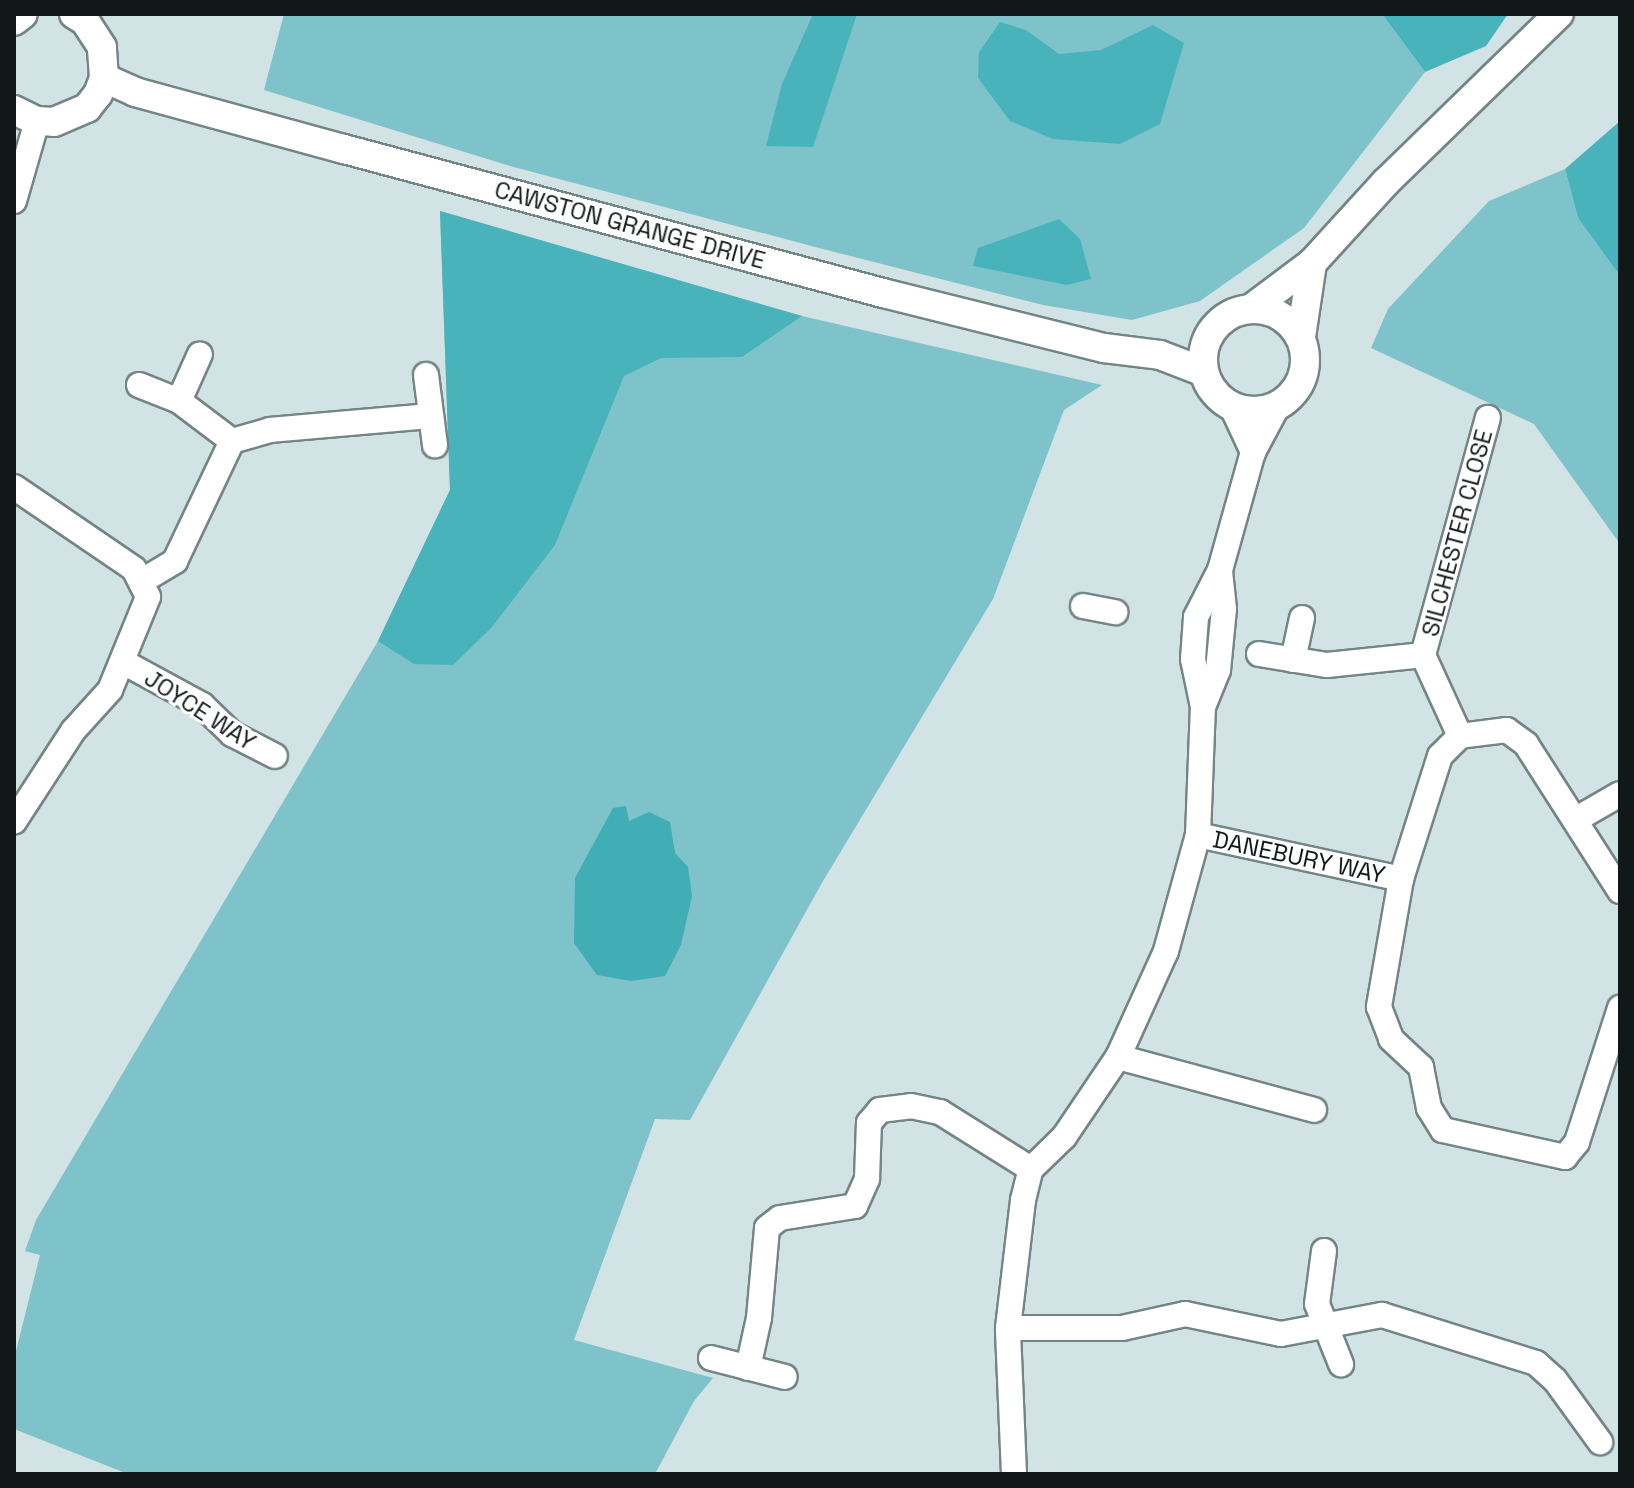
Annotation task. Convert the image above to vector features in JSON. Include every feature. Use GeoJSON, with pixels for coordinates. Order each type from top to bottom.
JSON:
{"type":"FeatureCollection","features":[{"type":"Feature","properties":{"kind":"street"},"geometry":{"type":"LineString","coordinates":[[14,21],[23,14]]}},
{"type":"Feature","properties":{"kind":"street"},"geometry":{"type":"LineString","coordinates":[[14,201],[25,115],[63,120],[87,108],[104,78],[102,47],[96,33],[74,14]]}},
{"type":"Feature","properties":{"kind":"street"},"geometry":{"type":"LineString","coordinates":[[1312,263],[1301,337],[1305,369],[1290,397],[1277,407],[1261,411],[1232,407],[1219,398],[1204,372],[1206,342],[1213,329],[1224,318],[1252,308],[1312,263],[1495,72],[1555,18]]}},
{"type":"Feature","properties":{"kind":"street","name":"CAWSTON GRANGE DRIVE"},"geometry":{"type":"LineString","coordinates":[[104,78],[178,103],[867,289],[1104,348],[1160,355],[1204,372]]}},
{"type":"Feature","properties":{"kind":"street"},"geometry":{"type":"LineString","coordinates":[[1252,308],[1281,315],[1301,337]]}},
{"type":"Feature","properties":{"kind":"street"},"geometry":{"type":"LineString","coordinates":[[1160,355],[1213,329]]}},
{"type":"Feature","properties":{"kind":"street"},"geometry":{"type":"LineString","coordinates":[[179,401],[200,354]]}},
{"type":"Feature","properties":{"kind":"street"},"geometry":{"type":"LineString","coordinates":[[426,375],[435,445]]}},
{"type":"Feature","properties":{"kind":"street"},"geometry":{"type":"LineString","coordinates":[[139,385],[179,401],[232,441]]}},
{"type":"Feature","properties":{"kind":"street"},"geometry":{"type":"LineString","coordinates":[[1232,407],[1253,452]]}},
{"type":"Feature","properties":{"kind":"street"},"geometry":{"type":"LineString","coordinates":[[1014,1474],[1008,1328],[1031,1169],[1072,1127],[1118,1057],[1166,951],[1198,835],[1203,707],[1218,670],[1224,609],[1220,570],[1253,452],[1277,407]]}},
{"type":"Feature","properties":{"kind":"street"},"geometry":{"type":"LineString","coordinates":[[142,581],[175,561],[232,441],[270,430],[429,416]]}},
{"type":"Feature","properties":{"kind":"street","name":"SILCHESTER CLOSE"},"geometry":{"type":"LineString","coordinates":[[1460,736],[1423,655],[1488,418]]}},
{"type":"Feature","properties":{"kind":"street"},"geometry":{"type":"LineString","coordinates":[[14,487],[134,569],[142,581],[146,607],[125,663],[14,822]]}},
{"type":"Feature","properties":{"kind":"street"},"geometry":{"type":"LineString","coordinates":[[1083,606],[1115,612]]}},
{"type":"Feature","properties":{"kind":"street"},"geometry":{"type":"LineString","coordinates":[[1293,660],[1302,618]]}},
{"type":"Feature","properties":{"kind":"street"},"geometry":{"type":"LineString","coordinates":[[1259,654],[1327,665],[1423,655]]}},
{"type":"Feature","properties":{"kind":"street","name":"JOYCE WAY"},"geometry":{"type":"LineString","coordinates":[[125,663],[202,705],[232,734],[275,756]]}},
{"type":"Feature","properties":{"kind":"street"},"geometry":{"type":"LineString","coordinates":[[1619,1021],[1577,1142],[1565,1157],[1443,1130],[1429,1108],[1421,1067],[1381,1022],[1401,879],[1440,756],[1460,736],[1507,730],[1526,744],[1620,891]]}},
{"type":"Feature","properties":{"kind":"street"},"geometry":{"type":"LineString","coordinates":[[1575,820],[1620,794]]}},
{"type":"Feature","properties":{"kind":"street","name":"DANEBURY WAY"},"geometry":{"type":"LineString","coordinates":[[1198,835],[1401,879]]}},
{"type":"Feature","properties":{"kind":"street"},"geometry":{"type":"LineString","coordinates":[[1118,1057],[1314,1110]]}},
{"type":"Feature","properties":{"kind":"street"},"geometry":{"type":"LineString","coordinates":[[748,1368],[759,1318],[767,1228],[780,1218],[855,1206],[867,1179],[869,1123],[880,1110],[911,1106],[940,1112],[1031,1169]]}},
{"type":"Feature","properties":{"kind":"street"},"geometry":{"type":"LineString","coordinates":[[1324,1251],[1317,1304],[1341,1364]]}},
{"type":"Feature","properties":{"kind":"street"},"geometry":{"type":"LineString","coordinates":[[1008,1328],[1122,1328],[1185,1314],[1281,1334],[1382,1315],[1536,1363],[1555,1380],[1600,1442]]}},
{"type":"Feature","properties":{"kind":"street"},"geometry":{"type":"LineString","coordinates":[[711,1358],[785,1377]]}},
{"type":"Feature","properties":{"kind":"shaded area"},"geometry":{"type":"Polygon","coordinates":[[[284,14],[1382,14],[1425,72],[1304,228],[1200,301],[1132,320],[1043,305],[819,248],[510,166],[264,90],[284,14]]]}},
{"type":"Feature","properties":{"kind":"shaded area"},"geometry":{"type":"Polygon","coordinates":[[[813,14],[857,14],[813,147],[766,146],[782,84],[813,14]]]}},
{"type":"Feature","properties":{"kind":"shaded area"},"geometry":{"type":"Polygon","coordinates":[[[1382,14],[1508,14],[1486,46],[1425,72],[1382,14]]]}},
{"type":"Feature","properties":{"kind":"shaded area"},"geometry":{"type":"Polygon","coordinates":[[[1000,22],[1026,30],[1059,54],[1101,50],[1153,25],[1184,43],[1160,124],[1120,144],[1053,139],[1010,121],[978,78],[979,52],[1000,22]]]}},
{"type":"Feature","properties":{"kind":"shaded area"},"geometry":{"type":"Polygon","coordinates":[[[1620,121],[1620,276],[1578,218],[1565,169],[1620,121]]]}},
{"type":"Feature","properties":{"kind":"shaded area"},"geometry":{"type":"Polygon","coordinates":[[[1565,169],[1578,218],[1620,276],[1620,544],[1534,424],[1371,348],[1388,309],[1489,201],[1565,169]]]}},
{"type":"Feature","properties":{"kind":"shaded area"},"geometry":{"type":"Polygon","coordinates":[[[440,211],[802,316],[1102,385],[1064,410],[993,599],[823,881],[690,1120],[655,1119],[574,1340],[713,1378],[694,1401],[655,1474],[128,1474],[14,1429],[14,1359],[40,1255],[25,1251],[36,1220],[378,641],[450,490],[440,211]]]}},
{"type":"Feature","properties":{"kind":"shaded area"},"geometry":{"type":"Polygon","coordinates":[[[440,211],[802,316],[742,357],[661,358],[624,376],[555,545],[492,627],[453,665],[414,664],[378,641],[450,490],[440,211]]]}},
{"type":"Feature","properties":{"kind":"shaded area"},"geometry":{"type":"Polygon","coordinates":[[[1059,219],[1080,239],[1091,279],[1067,285],[973,266],[978,248],[1059,219]]]}},
{"type":"Feature","properties":{"kind":"shaded area"},"geometry":{"type":"Polygon","coordinates":[[[626,806],[629,821],[649,812],[670,822],[675,853],[688,867],[692,896],[681,945],[665,976],[631,981],[597,975],[574,943],[575,878],[613,808],[626,806]]]}}]}
